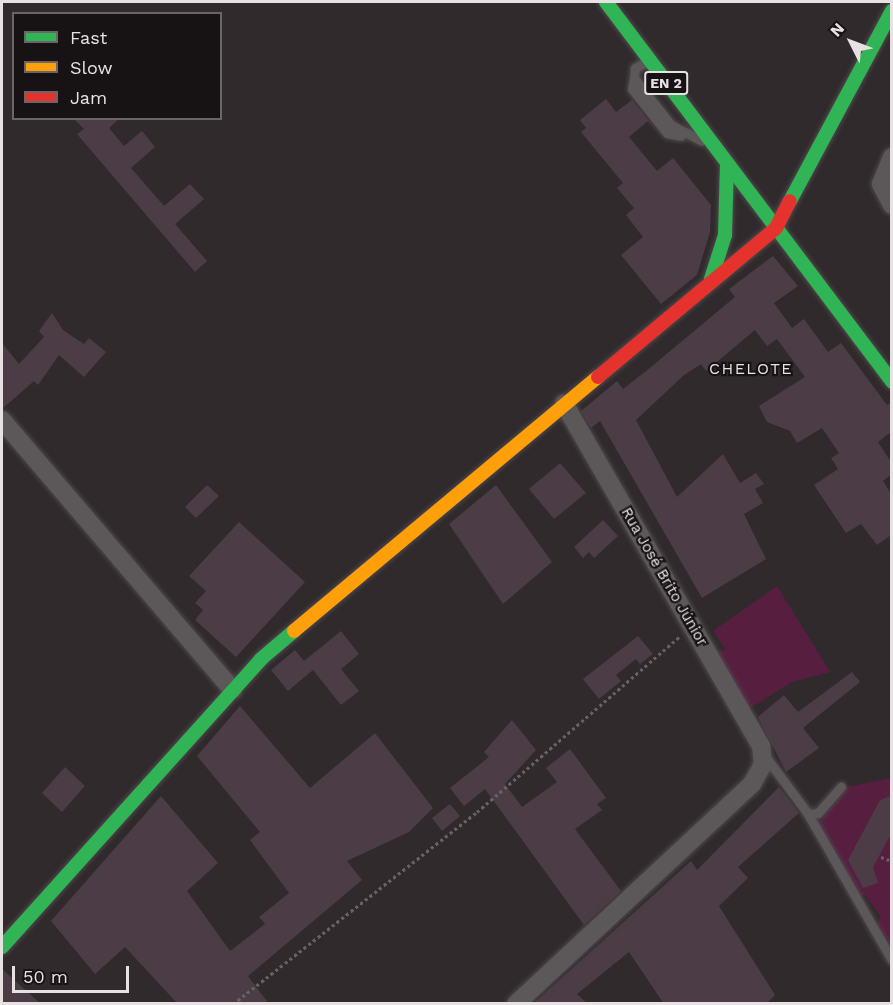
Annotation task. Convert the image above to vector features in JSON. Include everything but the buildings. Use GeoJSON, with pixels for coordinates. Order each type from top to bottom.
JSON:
{"type":"FeatureCollection","features":[{"type":"Feature","properties":{"kind":"street","name":"EN 2"},"geometry":{"type":"LineString","coordinates":[[606,2],[891,382]]}},
{"type":"Feature","properties":{"kind":"street"},"geometry":{"type":"LineString","coordinates":[[2,947],[261,659],[709,282],[777,228],[891,10]]}},
{"type":"Feature","properties":{"kind":"street"},"geometry":{"type":"LineString","coordinates":[[891,157],[881,184],[891,205]]}},
{"type":"Feature","properties":{"kind":"street"},"geometry":{"type":"LineString","coordinates":[[709,282],[725,235],[727,165]]}},
{"type":"Feature","properties":{"kind":"street","name":"Rua José Brito Júnior"},"geometry":{"type":"LineString","coordinates":[[564,404],[762,751]]}},
{"type":"Feature","properties":{"kind":"street"},"geometry":{"type":"LineString","coordinates":[[2,420],[233,690]]}},
{"type":"Feature","properties":{"kind":"street"},"geometry":{"type":"LineString","coordinates":[[516,1004],[752,784],[763,764],[762,751]]}},
{"type":"Feature","properties":{"kind":"lane"},"geometry":{"type":"LineString","coordinates":[[620,21],[634,73],[686,137],[711,143]]}},
{"type":"Feature","properties":{"kind":"lane"},"geometry":{"type":"LineString","coordinates":[[634,73],[652,63]]}},
{"type":"Feature","properties":{"kind":"lane"},"geometry":{"type":"LineString","coordinates":[[762,751],[808,814],[891,960]]}},
{"type":"Feature","properties":{"kind":"lane"},"geometry":{"type":"LineString","coordinates":[[808,814],[818,813],[841,787]]}},
{"type":"Feature","properties":{"kind":"path"},"geometry":{"type":"LineString","coordinates":[[232,1004],[477,812],[675,643],[690,623]]}},
{"type":"Feature","properties":{"kind":"path"},"geometry":{"type":"LineString","coordinates":[[881,857],[891,861]]}},
{"type":"Feature","properties":{"kind":"shaded area"},"geometry":{"type":"Polygon","coordinates":[[[777,586],[830,672],[792,682],[747,710],[714,654],[725,649],[713,631],[777,586]]]}},
{"type":"Feature","properties":{"kind":"shaded area"},"geometry":{"type":"Polygon","coordinates":[[[891,778],[891,956],[876,931],[880,916],[865,895],[853,895],[822,840],[819,823],[847,787],[891,778]]]}},
{"type":"Feature","properties":{"kind":"traffic: fast"},"geometry":{"type":"LineString","coordinates":[[606,2],[892,382]]}},
{"type":"Feature","properties":{"kind":"traffic: fast"},"geometry":{"type":"LineString","coordinates":[[790,201],[892,11]]}},
{"type":"Feature","properties":{"kind":"traffic: fast"},"geometry":{"type":"LineString","coordinates":[[711,279],[725,235],[727,165]]}},
{"type":"Feature","properties":{"kind":"traffic: fast"},"geometry":{"type":"LineString","coordinates":[[2,947],[261,659],[294,631]]}},
{"type":"Feature","properties":{"kind":"traffic: slow"},"geometry":{"type":"LineString","coordinates":[[294,631],[598,377]]}},
{"type":"Feature","properties":{"kind":"traffic: jam"},"geometry":{"type":"LineString","coordinates":[[598,377],[776,228],[790,201]]}},
{"type":"Feature","properties":{"kind":"district","name":"CHELOTE"},"geometry":{"type":"Point","coordinates":[751,369]}}]}
